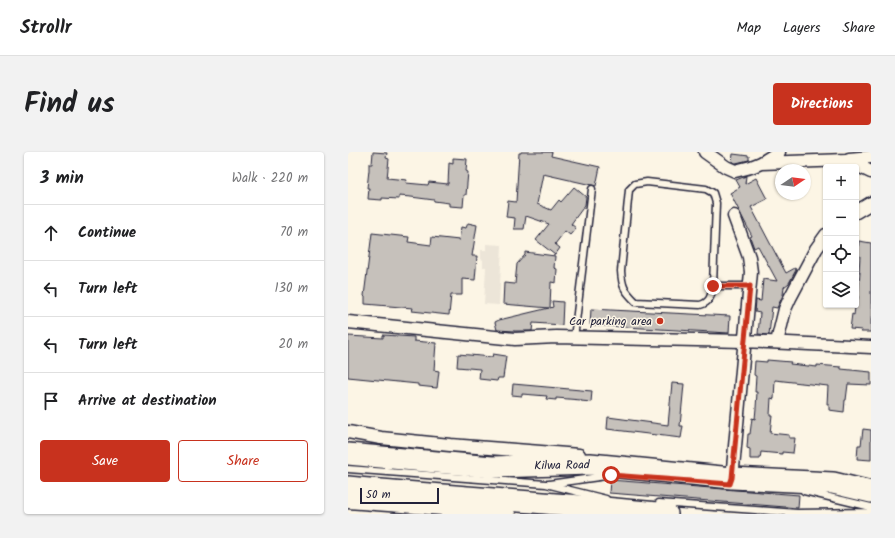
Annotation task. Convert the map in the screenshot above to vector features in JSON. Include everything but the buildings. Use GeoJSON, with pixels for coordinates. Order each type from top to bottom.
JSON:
{"type":"FeatureCollection","features":[{"type":"Feature","properties":{"kind":"highway","name":"Kilwa Road"},"geometry":{"type":"LineString","coordinates":[[348,454],[492,467],[590,464],[730,480],[833,484],[871,492]]}},
{"type":"Feature","properties":{"kind":"highway"},"geometry":{"type":"LineString","coordinates":[[348,487],[449,496],[585,505],[661,508]]}},
{"type":"Feature","properties":{"kind":"street"},"geometry":{"type":"LineString","coordinates":[[705,152],[726,167],[736,171],[761,163],[779,152]]}},
{"type":"Feature","properties":{"kind":"street"},"geometry":{"type":"LineString","coordinates":[[761,163],[846,160],[871,157]]}},
{"type":"Feature","properties":{"kind":"street"},"geometry":{"type":"LineString","coordinates":[[846,160],[871,172]]}},
{"type":"Feature","properties":{"kind":"street"},"geometry":{"type":"LineString","coordinates":[[859,210],[871,203]]}},
{"type":"Feature","properties":{"kind":"street"},"geometry":{"type":"LineString","coordinates":[[348,432],[381,438],[450,445],[730,480],[751,272],[749,257],[734,216]]}},
{"type":"Feature","properties":{"kind":"street"},"geometry":{"type":"LineString","coordinates":[[778,342],[784,309],[816,250],[825,236]]}},
{"type":"Feature","properties":{"kind":"street"},"geometry":{"type":"LineString","coordinates":[[348,322],[514,339],[556,337],[744,341],[871,347]]}},
{"type":"Feature","properties":{"kind":"street"},"geometry":{"type":"LineString","coordinates":[[348,502],[509,514]]}},
{"type":"Feature","properties":{"kind":"lane"},"geometry":{"type":"LineString","coordinates":[[655,182],[706,188],[713,193],[716,203],[713,286],[710,300],[700,305],[636,302],[627,293],[622,284],[621,270],[629,190],[636,184],[655,182]]}},
{"type":"Feature","properties":{"kind":"lane"},"geometry":{"type":"LineString","coordinates":[[574,338],[592,189]]}},
{"type":"Feature","properties":{"kind":"lane"},"geometry":{"type":"LineString","coordinates":[[713,286],[750,286]]}},
{"type":"Feature","properties":{"kind":"lane"},"geometry":{"type":"LineString","coordinates":[[348,469],[546,484],[616,500]]}},
{"type":"Feature","properties":{"kind":"lane"},"geometry":{"type":"LineString","coordinates":[[546,484],[611,475],[619,476]]}},
{"type":"Feature","properties":{"kind":"lane"},"geometry":{"type":"LineString","coordinates":[[800,490],[871,507]]}},
{"type":"Feature","properties":{"kind":"lane"},"geometry":{"type":"LineString","coordinates":[[661,508],[797,513],[871,512]]}},
{"type":"Feature","properties":{"kind":"shaded area"},"geometry":{"type":"Polygon","coordinates":[[[486,244],[502,245],[499,305],[484,304],[486,267],[483,267],[481,250],[486,250],[486,244]]]}},
{"type":"Feature","properties":{"kind":"place","name":"Car parking area"},"geometry":{"type":"Point","coordinates":[660,321]}},
{"type":"Feature","properties":{"kind":"route"},"geometry":{"type":"LineString","coordinates":[[611,475],[730,484],[732,478],[750,286],[713,286]]}}]}
